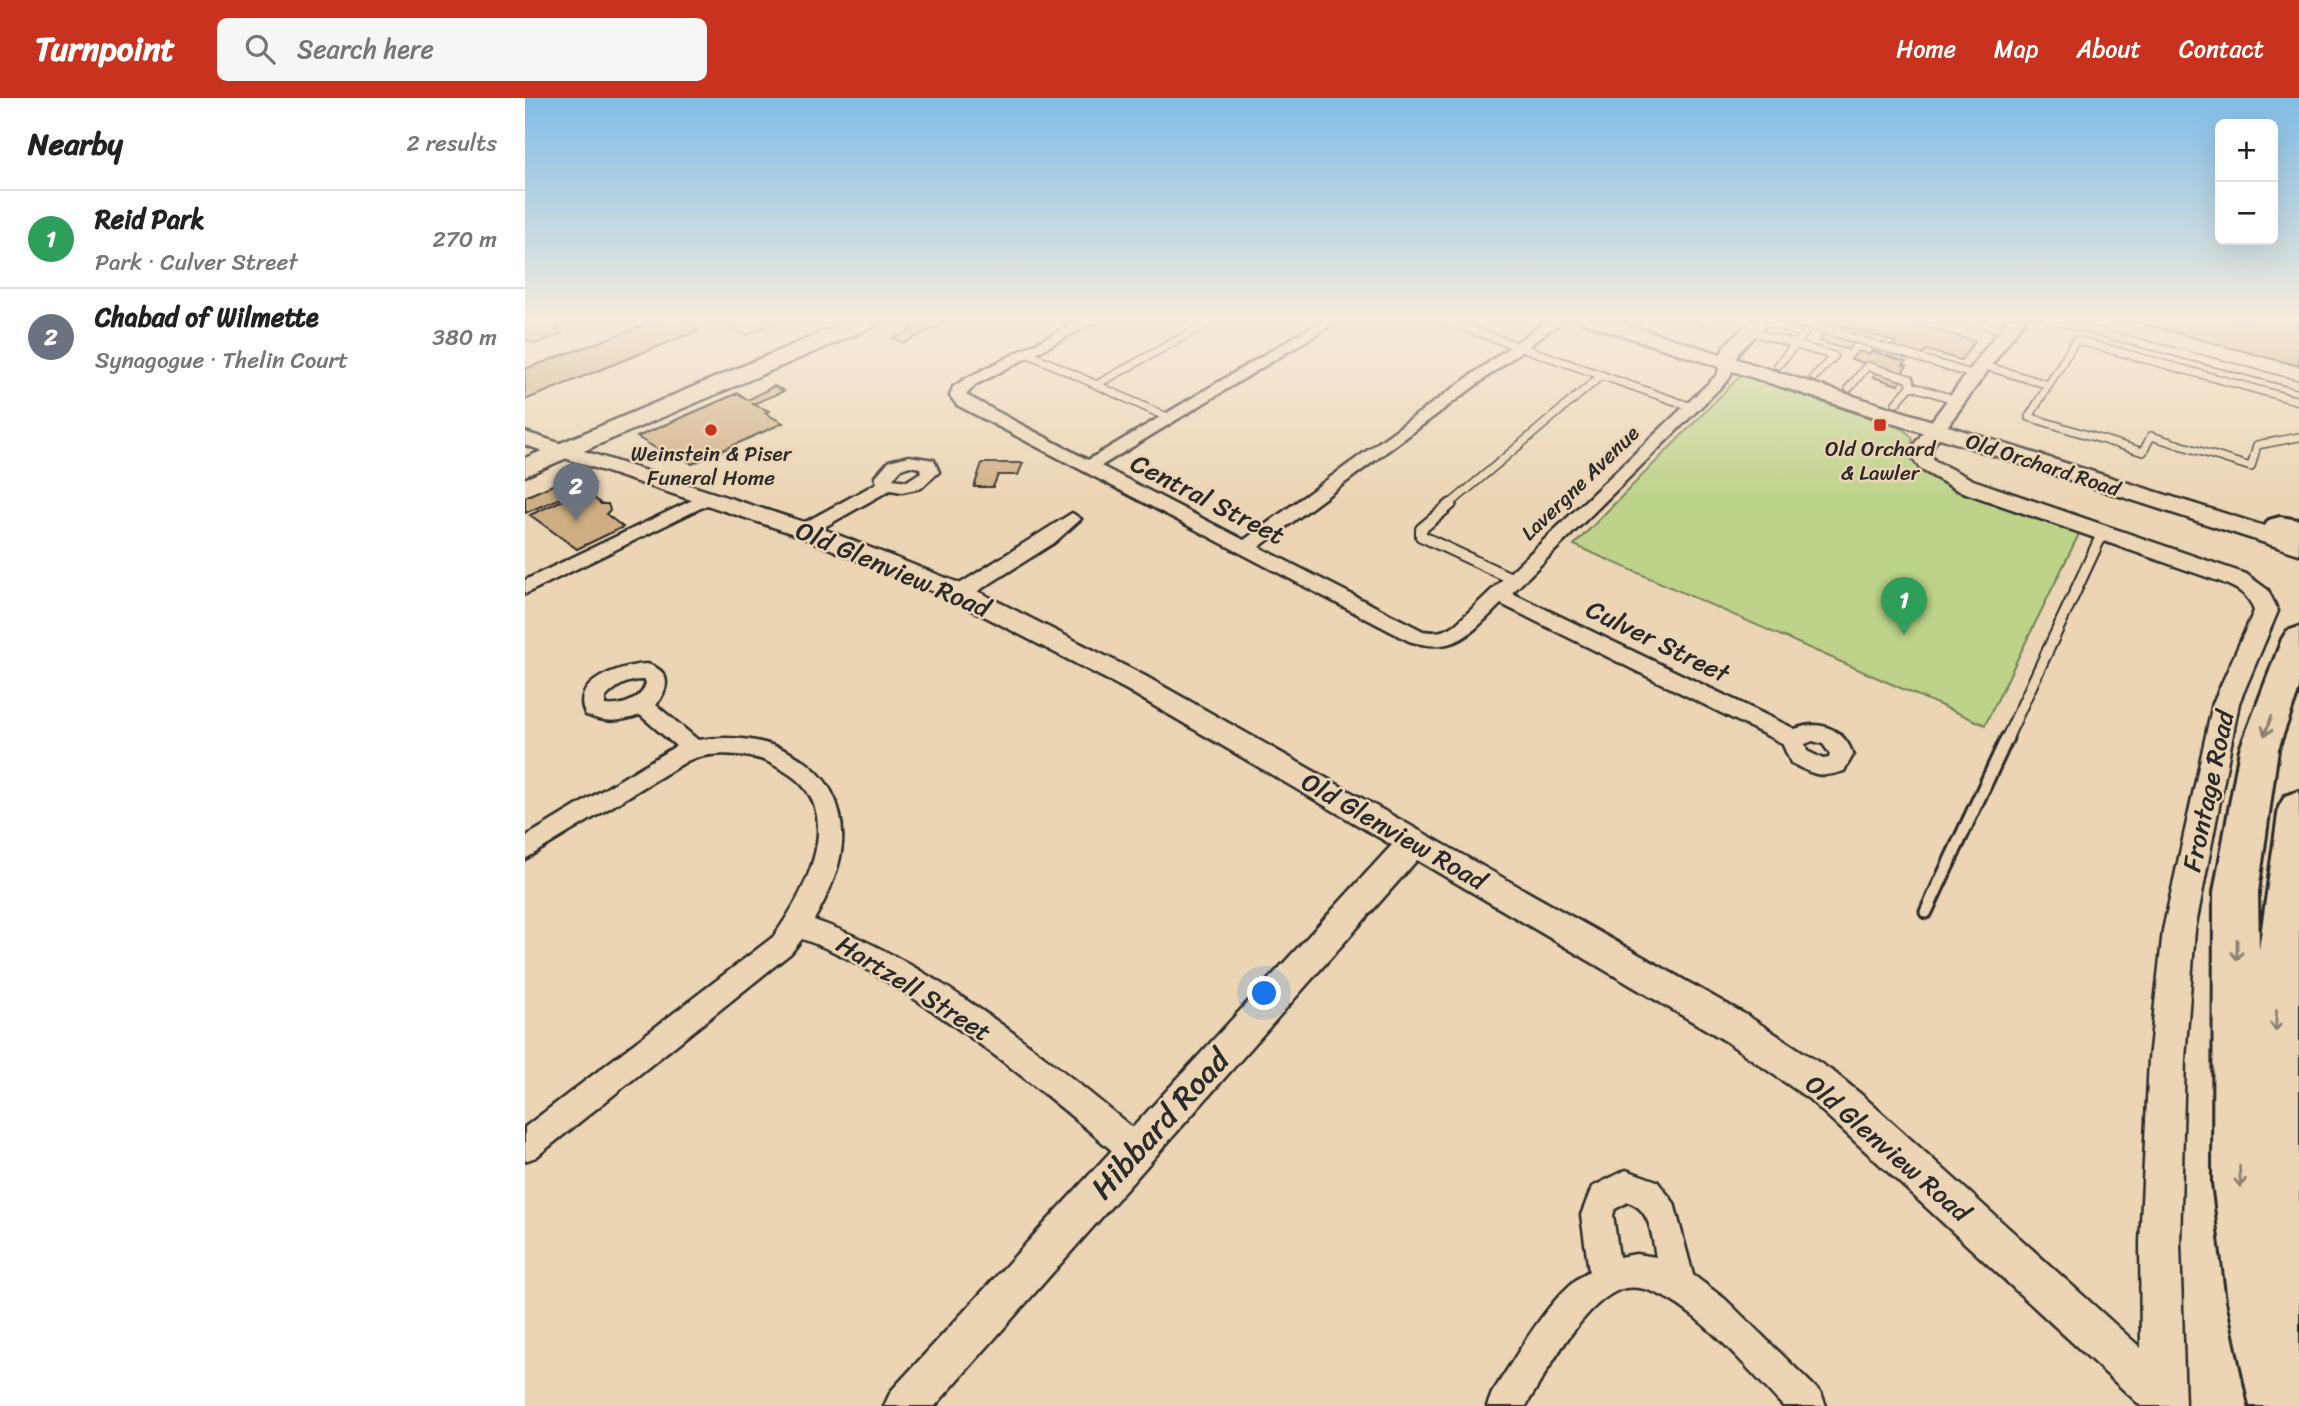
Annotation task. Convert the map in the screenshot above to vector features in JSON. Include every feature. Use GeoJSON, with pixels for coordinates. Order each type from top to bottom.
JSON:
{"type":"FeatureCollection","features":[{"type":"Feature","properties":{"kind":"highway"},"geometry":{"type":"LineString","coordinates":[[2280,1406],[2256,1301],[2239,1183],[2236,892],[2259,749],[2299,639]]}},
{"type":"Feature","properties":{"kind":"highway"},"geometry":{"type":"LineString","coordinates":[[2287,1406],[2276,1159],[2275,1042],[2281,933],[2299,807]]}},
{"type":"Feature","properties":{"kind":"main road"},"geometry":{"type":"LineString","coordinates":[[525,456],[703,379]]}},
{"type":"Feature","properties":{"kind":"main road"},"geometry":{"type":"LineString","coordinates":[[525,468],[546,445],[716,379]]}},
{"type":"Feature","properties":{"kind":"main road","name":"Old Orchard Road"},"geometry":{"type":"LineString","coordinates":[[1810,379],[1945,416]]}},
{"type":"Feature","properties":{"kind":"main road","name":"Old Orchard Road"},"geometry":{"type":"LineString","coordinates":[[1820,379],[1945,416],[2294,534]]}},
{"type":"Feature","properties":{"kind":"street"},"geometry":{"type":"LineString","coordinates":[[959,390],[979,379]]}},
{"type":"Feature","properties":{"kind":"street"},"geometry":{"type":"LineString","coordinates":[[1088,467],[1234,379]]}},
{"type":"Feature","properties":{"kind":"street"},"geometry":{"type":"LineString","coordinates":[[1245,548],[1475,379]]}},
{"type":"Feature","properties":{"kind":"street","name":"Lavergne Avenue"},"geometry":{"type":"LineString","coordinates":[[1443,640],[1463,629],[1721,379]]}},
{"type":"Feature","properties":{"kind":"street"},"geometry":{"type":"LineString","coordinates":[[1945,416],[1972,379]]}},
{"type":"Feature","properties":{"kind":"street","name":"Central Street"},"geometry":{"type":"LineString","coordinates":[[959,390],[958,396],[963,402],[1088,467],[1416,636],[1443,640]]}},
{"type":"Feature","properties":{"kind":"street","name":"Frontage Road"},"geometry":{"type":"LineString","coordinates":[[1945,416],[1923,446],[1921,455],[1927,465],[1941,474],[2239,581],[2257,592],[2265,602],[2266,611],[2226,704],[2201,809],[2179,930],[2167,1059],[2161,1204],[2163,1400]]}},
{"type":"Feature","properties":{"kind":"street","name":"Old Glenview Road"},"geometry":{"type":"LineString","coordinates":[[546,445],[804,530],[960,593],[1136,683],[1736,1028],[1822,1086],[1882,1138],[2163,1400]]}},
{"type":"Feature","properties":{"kind":"street"},"geometry":{"type":"LineString","coordinates":[[804,530],[888,484]]}},
{"type":"Feature","properties":{"kind":"street"},"geometry":{"type":"LineString","coordinates":[[525,588],[705,499]]}},
{"type":"Feature","properties":{"kind":"street"},"geometry":{"type":"LineString","coordinates":[[960,593],[1047,539],[1072,519]]}},
{"type":"Feature","properties":{"kind":"street","name":"Culver Street"},"geometry":{"type":"LineString","coordinates":[[1497,594],[1795,739]]}},
{"type":"Feature","properties":{"kind":"street"},"geometry":{"type":"LineString","coordinates":[[641,704],[694,749]]}},
{"type":"Feature","properties":{"kind":"street"},"geometry":{"type":"LineString","coordinates":[[525,849],[663,764],[694,749],[746,747],[768,751],[806,773],[819,789],[828,810],[830,850],[824,874],[798,926],[762,963],[525,1146]]}},
{"type":"Feature","properties":{"kind":"street","name":"Hibbard Road"},"geometry":{"type":"LineString","coordinates":[[906,1406],[1414,842]]}},
{"type":"Feature","properties":{"kind":"street","name":"Hartzell Street"},"geometry":{"type":"LineString","coordinates":[[798,926],[828,934],[893,970],[958,1012],[1026,1060],[1136,1151]]}},
{"type":"Feature","properties":{"kind":"street"},"geometry":{"type":"LineString","coordinates":[[1621,1274],[1597,1215],[1602,1198],[1626,1186],[1646,1192],[1663,1214],[1678,1282]]}},
{"type":"Feature","properties":{"kind":"street"},"geometry":{"type":"LineString","coordinates":[[1505,1406],[1573,1307],[1621,1274],[1678,1282],[1701,1298],[1808,1406]]}},
{"type":"Feature","properties":{"kind":"lane"},"geometry":{"type":"LineString","coordinates":[[1085,379],[1169,418]]}},
{"type":"Feature","properties":{"kind":"lane"},"geometry":{"type":"LineString","coordinates":[[1096,384],[1105,379]]}},
{"type":"Feature","properties":{"kind":"lane"},"geometry":{"type":"LineString","coordinates":[[1513,579],[1428,540],[1422,536],[1421,529],[1597,379]]}},
{"type":"Feature","properties":{"kind":"lane"},"geometry":{"type":"LineString","coordinates":[[1613,379],[1692,407]]}},
{"type":"Feature","properties":{"kind":"lane"},"geometry":{"type":"LineString","coordinates":[[1849,388],[1856,379]]}},
{"type":"Feature","properties":{"kind":"lane"},"geometry":{"type":"LineString","coordinates":[[1910,379],[1911,386],[1945,416]]}},
{"type":"Feature","properties":{"kind":"lane"},"geometry":{"type":"LineString","coordinates":[[2021,379],[2049,385]]}},
{"type":"Feature","properties":{"kind":"lane"},"geometry":{"type":"LineString","coordinates":[[2053,379],[2029,417],[2143,452],[2151,436],[2251,467],[2257,445],[2299,437]]}},
{"type":"Feature","properties":{"kind":"lane"},"geometry":{"type":"LineString","coordinates":[[2219,379],[2299,401]]}},
{"type":"Feature","properties":{"kind":"lane"},"geometry":{"type":"LineString","coordinates":[[2276,379],[2299,385]]}},
{"type":"Feature","properties":{"kind":"lane"},"geometry":{"type":"LineString","coordinates":[[1895,402],[1911,386]]}},
{"type":"Feature","properties":{"kind":"lane"},"geometry":{"type":"LineString","coordinates":[[1926,912],[2103,532]]}},
{"type":"Feature","properties":{"kind":"green space"},"geometry":{"type":"Polygon","coordinates":[[[1737,379],[1753,379],[1903,429],[1912,437],[1913,462],[1933,478],[2063,523],[2079,534],[1985,725],[1574,545],[1737,379]]]}},
{"type":"Feature","properties":{"kind":"building"},"geometry":{"type":"Polygon","coordinates":[[[525,379],[577,379],[525,400],[525,379]]]}},
{"type":"Feature","properties":{"kind":"building"},"geometry":{"type":"Polygon","coordinates":[[[1879,379],[1903,379],[1898,385],[1879,379]]]}},
{"type":"Feature","properties":{"kind":"building","name":"Weinstein & Piser Funeral Home"},"geometry":{"type":"Polygon","coordinates":[[[774,386],[784,391],[753,404],[769,411],[765,413],[783,423],[692,464],[676,451],[667,455],[637,437],[738,393],[748,400],[774,386]]]}},
{"type":"Feature","properties":{"kind":"building"},"geometry":{"type":"Polygon","coordinates":[[[982,463],[1023,463],[1018,475],[998,475],[993,487],[974,487],[982,463]]]}},
{"type":"Feature","properties":{"kind":"building"},"geometry":{"type":"Polygon","coordinates":[[[573,476],[594,484],[525,513],[525,497],[573,476]]]}},
{"type":"Feature","properties":{"kind":"building"},"geometry":{"type":"Polygon","coordinates":[[[586,491],[601,504],[608,504],[610,510],[606,514],[623,527],[577,549],[530,515],[586,491]]]}},
{"type":"Feature","properties":{"kind":"place","name":"Old Orchard & Lawler"},"geometry":{"type":"Point","coordinates":[1880,425]}},
{"type":"Feature","properties":{"kind":"place","name":"Weinstein & Piser Funeral Home"},"geometry":{"type":"Point","coordinates":[711,430]}},
{"type":"Feature","properties":{"kind":"place","name":"Chabad of Wilmette"},"geometry":{"type":"Point","coordinates":[576,521]}},
{"type":"Feature","properties":{"kind":"place","name":"Reid Park"},"geometry":{"type":"Point","coordinates":[1904,635]}}]}
